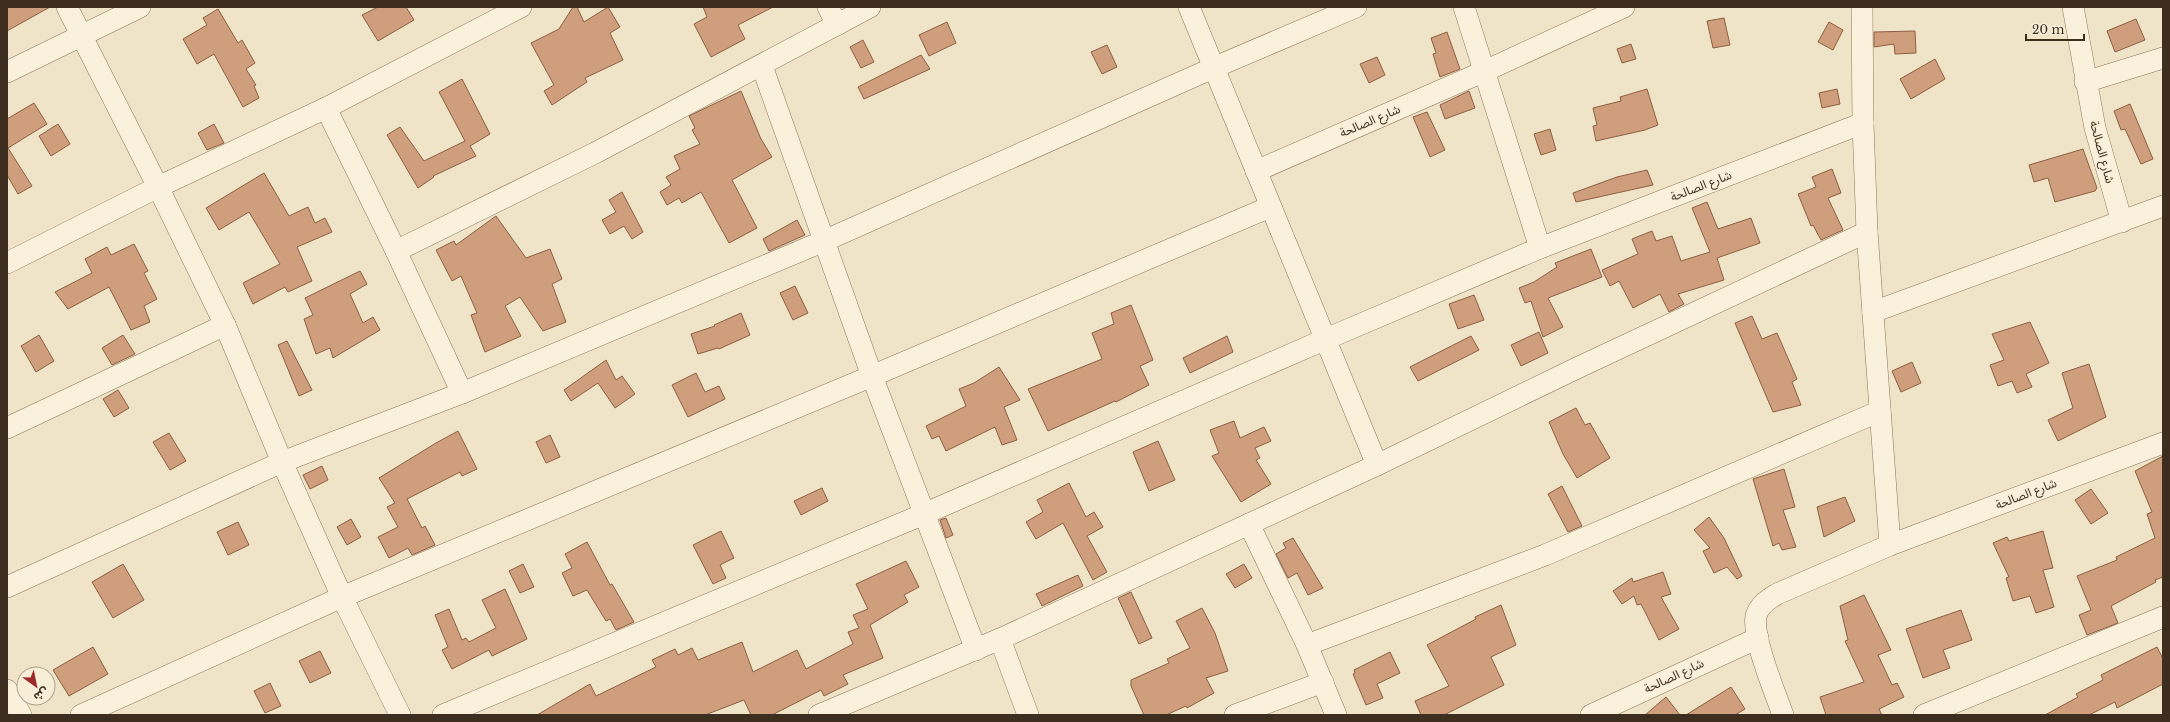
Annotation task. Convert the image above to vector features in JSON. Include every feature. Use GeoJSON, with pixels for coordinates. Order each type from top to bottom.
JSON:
{"type":"FeatureCollection","features":[{"type":"Feature","properties":{"kind":"street"},"geometry":{"type":"LineString","coordinates":[[67,7],[158,187],[225,325],[282,462],[342,598],[400,715]]}},
{"type":"Feature","properties":{"kind":"street"},"geometry":{"type":"LineString","coordinates":[[7,72],[140,7]]}},
{"type":"Feature","properties":{"kind":"street"},"geometry":{"type":"LineString","coordinates":[[7,263],[158,187],[326,108],[522,7]]}},
{"type":"Feature","properties":{"kind":"street"},"geometry":{"type":"LineString","coordinates":[[396,251],[545,179],[762,66],[832,16],[870,7]]}},
{"type":"Feature","properties":{"kind":"street"},"geometry":{"type":"LineString","coordinates":[[1189,7],[1377,465]]}},
{"type":"Feature","properties":{"kind":"street"},"geometry":{"type":"LineString","coordinates":[[7,587],[282,462],[462,393],[824,241],[1213,68],[1356,7]]}},
{"type":"Feature","properties":{"kind":"street"},"geometry":{"type":"LineString","coordinates":[[1464,7],[1540,248]]}},
{"type":"Feature","properties":{"kind":"street","name":"شارع الصالحة"},"geometry":{"type":"LineString","coordinates":[[1256,171],[1485,71],[1624,7]]}},
{"type":"Feature","properties":{"kind":"street"},"geometry":{"type":"LineString","coordinates":[[1862,7],[1863,123],[1867,232],[1890,545]]}},
{"type":"Feature","properties":{"kind":"street","name":"شارع الصالحة"},"geometry":{"type":"LineString","coordinates":[[2073,7],[2086,82],[2103,161],[2122,222]]}},
{"type":"Feature","properties":{"kind":"street"},"geometry":{"type":"LineString","coordinates":[[2086,82],[2163,58]]}},
{"type":"Feature","properties":{"kind":"street"},"geometry":{"type":"LineString","coordinates":[[762,66],[872,376],[976,650]]}},
{"type":"Feature","properties":{"kind":"street"},"geometry":{"type":"LineString","coordinates":[[326,108],[396,251],[462,393]]}},
{"type":"Feature","properties":{"kind":"street","name":"شارع الصالحة"},"geometry":{"type":"LineString","coordinates":[[443,715],[924,514],[1326,339],[1540,248],[1863,123]]}},
{"type":"Feature","properties":{"kind":"street"},"geometry":{"type":"LineString","coordinates":[[1873,312],[2163,206]]}},
{"type":"Feature","properties":{"kind":"street"},"geometry":{"type":"LineString","coordinates":[[81,715],[342,598],[872,376],[1270,207]]}},
{"type":"Feature","properties":{"kind":"street"},"geometry":{"type":"LineString","coordinates":[[819,715],[1000,639],[1377,465],[1577,368],[1867,232]]}},
{"type":"Feature","properties":{"kind":"street"},"geometry":{"type":"LineString","coordinates":[[7,428],[225,325]]}},
{"type":"Feature","properties":{"kind":"street"},"geometry":{"type":"LineString","coordinates":[[1307,645],[1545,555],[1880,411]]}},
{"type":"Feature","properties":{"kind":"street","name":"شارع الصالحة"},"geometry":{"type":"LineString","coordinates":[[1783,715],[1758,638],[1756,616],[1763,603],[1777,594],[1890,545],[2163,443]]}},
{"type":"Feature","properties":{"kind":"street"},"geometry":{"type":"LineString","coordinates":[[1249,524],[1307,645],[1336,715]]}},
{"type":"Feature","properties":{"kind":"street"},"geometry":{"type":"LineString","coordinates":[[1924,715],[2163,618]]}},
{"type":"Feature","properties":{"kind":"street","name":"شارع الصالحة"},"geometry":{"type":"LineString","coordinates":[[1591,715],[1758,638]]}},
{"type":"Feature","properties":{"kind":"street"},"geometry":{"type":"LineString","coordinates":[[1000,639],[1028,715]]}},
{"type":"Feature","properties":{"kind":"street"},"geometry":{"type":"LineString","coordinates":[[1235,715],[1323,682]]}},
{"type":"Feature","properties":{"kind":"street"},"geometry":{"type":"LineString","coordinates":[[7,690],[21,715]]}},
{"type":"Feature","properties":{"kind":"building"},"geometry":{"type":"Polygon","coordinates":[[[7,7],[50,7],[7,31],[7,7]]]}},
{"type":"Feature","properties":{"kind":"building"},"geometry":{"type":"Polygon","coordinates":[[[378,7],[406,7],[414,20],[378,41],[362,15],[378,7]]]}},
{"type":"Feature","properties":{"kind":"building"},"geometry":{"type":"Polygon","coordinates":[[[573,7],[577,7],[584,22],[608,7],[620,27],[610,33],[623,60],[585,78],[587,82],[552,105],[544,91],[554,85],[531,43],[559,29],[573,7]]]}},
{"type":"Feature","properties":{"kind":"building"},"geometry":{"type":"Polygon","coordinates":[[[703,7],[773,7],[738,25],[745,39],[711,57],[694,24],[707,17],[703,7]]]}},
{"type":"Feature","properties":{"kind":"building"},"geometry":{"type":"Polygon","coordinates":[[[218,9],[238,43],[242,40],[255,63],[246,69],[256,85],[254,86],[259,98],[243,107],[214,54],[197,64],[183,39],[207,25],[203,18],[218,9]]]}},
{"type":"Feature","properties":{"kind":"building"},"geometry":{"type":"Polygon","coordinates":[[[1724,18],[1730,45],[1713,48],[1707,21],[1724,18]]]}},
{"type":"Feature","properties":{"kind":"building"},"geometry":{"type":"Polygon","coordinates":[[[2136,19],[2145,40],[2115,52],[2107,31],[2136,19]]]}},
{"type":"Feature","properties":{"kind":"building"},"geometry":{"type":"Polygon","coordinates":[[[947,22],[956,43],[929,56],[919,35],[947,22]]]}},
{"type":"Feature","properties":{"kind":"building"},"geometry":{"type":"Polygon","coordinates":[[[1829,22],[1843,30],[1833,50],[1818,42],[1829,22]]]}},
{"type":"Feature","properties":{"kind":"building"},"geometry":{"type":"Polygon","coordinates":[[[1915,31],[1916,53],[1895,54],[1894,44],[1874,47],[1874,32],[1915,31]]]}},
{"type":"Feature","properties":{"kind":"building"},"geometry":{"type":"Polygon","coordinates":[[[1447,32],[1460,69],[1440,77],[1433,54],[1436,53],[1431,38],[1447,32]]]}},
{"type":"Feature","properties":{"kind":"building"},"geometry":{"type":"Polygon","coordinates":[[[863,40],[874,62],[861,68],[850,47],[863,40]]]}},
{"type":"Feature","properties":{"kind":"building"},"geometry":{"type":"Polygon","coordinates":[[[1631,44],[1636,59],[1622,63],[1617,49],[1631,44]]]}},
{"type":"Feature","properties":{"kind":"building"},"geometry":{"type":"Polygon","coordinates":[[[1107,45],[1117,67],[1102,74],[1091,52],[1107,45]]]}},
{"type":"Feature","properties":{"kind":"building"},"geometry":{"type":"Polygon","coordinates":[[[921,55],[930,69],[864,99],[858,87],[921,55]]]}},
{"type":"Feature","properties":{"kind":"building"},"geometry":{"type":"Polygon","coordinates":[[[1377,57],[1385,75],[1369,83],[1360,64],[1377,57]]]}},
{"type":"Feature","properties":{"kind":"building"},"geometry":{"type":"Polygon","coordinates":[[[1935,59],[1945,79],[1911,99],[1900,79],[1935,59]]]}},
{"type":"Feature","properties":{"kind":"building"},"geometry":{"type":"Polygon","coordinates":[[[462,79],[490,134],[470,146],[476,156],[433,176],[434,177],[418,188],[387,135],[400,127],[424,161],[465,141],[439,92],[462,79]]]}},
{"type":"Feature","properties":{"kind":"building"},"geometry":{"type":"Polygon","coordinates":[[[1647,89],[1658,125],[1645,130],[1596,141],[1593,126],[1597,125],[1593,108],[1621,101],[1620,97],[1647,89]]]}},
{"type":"Feature","properties":{"kind":"building"},"geometry":{"type":"Polygon","coordinates":[[[1837,89],[1840,104],[1822,108],[1819,93],[1837,89]]]}},
{"type":"Feature","properties":{"kind":"building"},"geometry":{"type":"Polygon","coordinates":[[[741,91],[761,139],[772,157],[732,180],[757,228],[729,243],[701,192],[682,203],[679,198],[667,205],[660,192],[671,185],[666,177],[680,169],[674,156],[700,144],[692,130],[695,128],[689,116],[741,91]]]}},
{"type":"Feature","properties":{"kind":"building"},"geometry":{"type":"Polygon","coordinates":[[[1469,91],[1475,108],[1445,119],[1440,105],[1469,91]]]}},
{"type":"Feature","properties":{"kind":"building"},"geometry":{"type":"Polygon","coordinates":[[[34,103],[47,124],[8,148],[32,186],[18,194],[7,175],[7,119],[34,103]]]}},
{"type":"Feature","properties":{"kind":"building"},"geometry":{"type":"Polygon","coordinates":[[[2130,104],[2153,159],[2141,164],[2125,129],[2121,130],[2114,111],[2130,104]]]}},
{"type":"Feature","properties":{"kind":"building"},"geometry":{"type":"Polygon","coordinates":[[[1427,112],[1445,150],[1430,157],[1413,117],[1427,112]]]}},
{"type":"Feature","properties":{"kind":"building"},"geometry":{"type":"Polygon","coordinates":[[[58,124],[70,144],[51,156],[39,136],[58,124]]]}},
{"type":"Feature","properties":{"kind":"building"},"geometry":{"type":"Polygon","coordinates":[[[214,124],[224,143],[207,150],[198,133],[214,124]]]}},
{"type":"Feature","properties":{"kind":"building"},"geometry":{"type":"Polygon","coordinates":[[[1550,129],[1556,150],[1541,155],[1534,134],[1550,129]]]}},
{"type":"Feature","properties":{"kind":"building"},"geometry":{"type":"Polygon","coordinates":[[[2083,149],[2097,188],[2095,191],[2055,202],[2048,178],[2034,182],[2029,165],[2083,149]]]}},
{"type":"Feature","properties":{"kind":"building"},"geometry":{"type":"Polygon","coordinates":[[[1832,169],[1841,193],[1828,198],[1843,230],[1821,240],[1813,225],[1811,226],[1798,194],[1816,187],[1812,177],[1832,169]]]}},
{"type":"Feature","properties":{"kind":"building"},"geometry":{"type":"Polygon","coordinates":[[[1647,170],[1653,185],[1576,202],[1573,193],[1617,177],[1647,170]]]}},
{"type":"Feature","properties":{"kind":"building"},"geometry":{"type":"Polygon","coordinates":[[[264,173],[289,216],[308,207],[315,223],[325,218],[332,232],[297,247],[312,281],[288,292],[285,287],[253,304],[243,283],[280,264],[249,212],[219,230],[206,208],[264,173]]]}},
{"type":"Feature","properties":{"kind":"building"},"geometry":{"type":"Polygon","coordinates":[[[622,192],[643,232],[632,239],[624,226],[610,234],[602,220],[616,212],[609,200],[622,192]]]}},
{"type":"Feature","properties":{"kind":"building"},"geometry":{"type":"Polygon","coordinates":[[[1707,202],[1718,229],[1751,218],[1760,243],[1717,258],[1724,280],[1678,294],[1684,304],[1669,312],[1660,294],[1633,308],[1619,281],[1610,286],[1602,270],[1638,254],[1632,239],[1652,231],[1656,241],[1672,236],[1681,261],[1710,252],[1692,208],[1707,202]]]}},
{"type":"Feature","properties":{"kind":"building"},"geometry":{"type":"Polygon","coordinates":[[[496,216],[526,258],[550,249],[562,279],[552,284],[566,322],[543,331],[520,297],[505,306],[521,336],[485,352],[471,315],[477,313],[461,276],[452,281],[436,250],[454,241],[456,245],[496,216]]]}},
{"type":"Feature","properties":{"kind":"building"},"geometry":{"type":"Polygon","coordinates":[[[797,220],[805,235],[769,251],[763,239],[797,220]]]}},
{"type":"Feature","properties":{"kind":"building"},"geometry":{"type":"Polygon","coordinates":[[[134,244],[148,271],[144,273],[157,299],[144,306],[150,322],[131,330],[109,287],[68,309],[55,292],[92,273],[85,259],[107,247],[111,255],[134,244]]]}},
{"type":"Feature","properties":{"kind":"building"},"geometry":{"type":"Polygon","coordinates":[[[1591,249],[1602,277],[1548,298],[1563,327],[1543,337],[1531,301],[1525,303],[1519,288],[1534,282],[1557,267],[1555,263],[1591,249]]]}},
{"type":"Feature","properties":{"kind":"building"},"geometry":{"type":"Polygon","coordinates":[[[360,271],[367,284],[350,294],[363,323],[373,317],[380,330],[333,358],[330,348],[316,354],[304,319],[313,315],[305,298],[360,271]]]}},
{"type":"Feature","properties":{"kind":"building"},"geometry":{"type":"Polygon","coordinates":[[[795,286],[808,313],[793,320],[780,293],[795,286]]]}},
{"type":"Feature","properties":{"kind":"building"},"geometry":{"type":"Polygon","coordinates":[[[1474,295],[1484,320],[1458,329],[1449,304],[1474,295]]]}},
{"type":"Feature","properties":{"kind":"building"},"geometry":{"type":"Polygon","coordinates":[[[1131,305],[1153,360],[1140,366],[1149,385],[1116,402],[1115,401],[1048,431],[1028,389],[1102,359],[1092,333],[1114,324],[1111,313],[1131,305]]]}},
{"type":"Feature","properties":{"kind":"building"},"geometry":{"type":"Polygon","coordinates":[[[741,313],[750,335],[719,349],[718,348],[698,354],[691,334],[715,326],[714,325],[741,313]]]}},
{"type":"Feature","properties":{"kind":"building"},"geometry":{"type":"Polygon","coordinates":[[[1752,316],[1762,339],[1777,333],[1797,379],[1792,382],[1801,405],[1773,412],[1735,323],[1752,316]]]}},
{"type":"Feature","properties":{"kind":"building"},"geometry":{"type":"Polygon","coordinates":[[[2030,322],[2049,363],[2026,374],[2032,387],[2017,393],[2012,381],[1998,386],[1990,365],[2004,360],[1992,334],[2030,322]]]}},
{"type":"Feature","properties":{"kind":"building"},"geometry":{"type":"Polygon","coordinates":[[[1539,332],[1548,353],[1521,366],[1511,345],[1539,332]]]}},
{"type":"Feature","properties":{"kind":"building"},"geometry":{"type":"Polygon","coordinates":[[[39,335],[54,361],[36,372],[21,346],[39,335]]]}},
{"type":"Feature","properties":{"kind":"building"},"geometry":{"type":"Polygon","coordinates":[[[123,335],[135,354],[112,365],[102,348],[123,335]]]}},
{"type":"Feature","properties":{"kind":"building"},"geometry":{"type":"Polygon","coordinates":[[[1227,336],[1233,352],[1190,373],[1183,358],[1227,336]]]}},
{"type":"Feature","properties":{"kind":"building"},"geometry":{"type":"Polygon","coordinates":[[[1471,336],[1479,350],[1418,381],[1410,367],[1471,336]]]}},
{"type":"Feature","properties":{"kind":"building"},"geometry":{"type":"Polygon","coordinates":[[[287,341],[312,390],[299,396],[278,345],[287,341]]]}},
{"type":"Feature","properties":{"kind":"building"},"geometry":{"type":"Polygon","coordinates":[[[606,360],[616,380],[622,376],[635,394],[615,408],[598,383],[571,401],[564,390],[606,360]]]}},
{"type":"Feature","properties":{"kind":"building"},"geometry":{"type":"Polygon","coordinates":[[[1912,362],[1921,383],[1901,392],[1892,371],[1912,362]]]}},
{"type":"Feature","properties":{"kind":"building"},"geometry":{"type":"Polygon","coordinates":[[[2089,364],[2106,417],[2058,441],[2048,420],[2073,408],[2062,373],[2089,364]]]}},
{"type":"Feature","properties":{"kind":"building"},"geometry":{"type":"Polygon","coordinates":[[[999,367],[1020,400],[1004,407],[1017,440],[1002,445],[995,427],[946,451],[939,436],[932,439],[926,426],[966,406],[959,389],[974,383],[999,367]]]}},
{"type":"Feature","properties":{"kind":"building"},"geometry":{"type":"Polygon","coordinates":[[[696,373],[705,392],[719,386],[725,399],[688,417],[672,385],[696,373]]]}},
{"type":"Feature","properties":{"kind":"building"},"geometry":{"type":"Polygon","coordinates":[[[118,390],[129,408],[114,417],[103,399],[118,390]]]}},
{"type":"Feature","properties":{"kind":"building"},"geometry":{"type":"Polygon","coordinates":[[[1576,408],[1585,425],[1590,423],[1610,458],[1577,478],[1563,454],[1549,422],[1576,408]]]}},
{"type":"Feature","properties":{"kind":"building"},"geometry":{"type":"Polygon","coordinates":[[[1234,421],[1240,438],[1264,427],[1271,441],[1255,448],[1260,458],[1256,460],[1271,484],[1241,502],[1212,456],[1219,453],[1210,430],[1234,421]]]}},
{"type":"Feature","properties":{"kind":"building"},"geometry":{"type":"Polygon","coordinates":[[[458,431],[477,469],[462,476],[460,472],[407,499],[422,528],[425,526],[435,545],[412,555],[408,548],[389,558],[378,537],[398,527],[387,507],[395,503],[379,478],[458,431]]]}},
{"type":"Feature","properties":{"kind":"building"},"geometry":{"type":"Polygon","coordinates":[[[169,433],[186,461],[170,470],[153,442],[169,433]]]}},
{"type":"Feature","properties":{"kind":"building"},"geometry":{"type":"Polygon","coordinates":[[[550,435],[560,457],[546,463],[536,442],[550,435]]]}},
{"type":"Feature","properties":{"kind":"building"},"geometry":{"type":"Polygon","coordinates":[[[1158,441],[1175,480],[1149,491],[1133,452],[1158,441]]]}},
{"type":"Feature","properties":{"kind":"building"},"geometry":{"type":"Polygon","coordinates":[[[2163,456],[2163,577],[2155,580],[2156,582],[2111,606],[2118,623],[2087,635],[2079,615],[2091,610],[2077,576],[2117,560],[2116,557],[2155,538],[2147,514],[2152,512],[2135,471],[2163,456]]]}},
{"type":"Feature","properties":{"kind":"building"},"geometry":{"type":"Polygon","coordinates":[[[322,466],[328,480],[310,489],[303,475],[322,466]]]}},
{"type":"Feature","properties":{"kind":"building"},"geometry":{"type":"Polygon","coordinates":[[[1784,469],[1795,507],[1783,510],[1796,547],[1782,550],[1779,543],[1773,546],[1753,479],[1784,469]]]}},
{"type":"Feature","properties":{"kind":"building"},"geometry":{"type":"Polygon","coordinates":[[[1069,483],[1086,517],[1094,512],[1103,527],[1087,536],[1107,572],[1093,580],[1063,523],[1036,539],[1026,522],[1043,512],[1037,500],[1069,483]]]}},
{"type":"Feature","properties":{"kind":"building"},"geometry":{"type":"Polygon","coordinates":[[[1562,486],[1582,526],[1568,532],[1548,494],[1562,486]]]}},
{"type":"Feature","properties":{"kind":"building"},"geometry":{"type":"Polygon","coordinates":[[[822,488],[828,501],[801,515],[794,501],[822,488]]]}},
{"type":"Feature","properties":{"kind":"building"},"geometry":{"type":"Polygon","coordinates":[[[2091,489],[2108,513],[2091,524],[2075,500],[2091,489]]]}},
{"type":"Feature","properties":{"kind":"building"},"geometry":{"type":"Polygon","coordinates":[[[1845,497],[1855,521],[1824,537],[1817,507],[1845,497]]]}},
{"type":"Feature","properties":{"kind":"building"},"geometry":{"type":"Polygon","coordinates":[[[1709,517],[1724,538],[1742,576],[1737,579],[1727,567],[1714,573],[1703,551],[1710,548],[1694,530],[1709,517]]]}},
{"type":"Feature","properties":{"kind":"building"},"geometry":{"type":"Polygon","coordinates":[[[946,518],[953,535],[946,538],[940,520],[946,518]]]}},
{"type":"Feature","properties":{"kind":"building"},"geometry":{"type":"Polygon","coordinates":[[[351,519],[361,537],[347,545],[337,527],[351,519]]]}},
{"type":"Feature","properties":{"kind":"building"},"geometry":{"type":"Polygon","coordinates":[[[238,522],[249,545],[228,555],[217,532],[238,522]]]}},
{"type":"Feature","properties":{"kind":"building"},"geometry":{"type":"Polygon","coordinates":[[[721,531],[734,558],[720,565],[726,578],[713,584],[693,545],[721,531]]]}},
{"type":"Feature","properties":{"kind":"building"},"geometry":{"type":"Polygon","coordinates":[[[2043,531],[2053,568],[2043,570],[2054,607],[2036,613],[2030,596],[2013,601],[2006,578],[2009,577],[1993,543],[2007,537],[2009,541],[2043,531]]]}},
{"type":"Feature","properties":{"kind":"building"},"geometry":{"type":"Polygon","coordinates":[[[1293,538],[1323,588],[1308,595],[1297,573],[1288,578],[1276,554],[1286,548],[1283,543],[1293,538]]]}},
{"type":"Feature","properties":{"kind":"building"},"geometry":{"type":"Polygon","coordinates":[[[587,542],[610,585],[612,584],[634,622],[616,630],[610,619],[606,621],[587,590],[573,596],[562,573],[572,568],[565,554],[587,542]]]}},
{"type":"Feature","properties":{"kind":"building"},"geometry":{"type":"Polygon","coordinates":[[[906,561],[919,587],[904,595],[908,602],[870,625],[883,658],[843,675],[848,684],[824,696],[821,690],[772,715],[751,715],[744,700],[705,715],[537,715],[590,684],[596,696],[656,667],[652,660],[675,649],[678,655],[692,648],[698,660],[742,642],[753,672],[797,650],[806,669],[853,644],[848,632],[859,628],[853,615],[868,609],[856,584],[906,561]]]}},
{"type":"Feature","properties":{"kind":"building"},"geometry":{"type":"Polygon","coordinates":[[[123,564],[144,600],[113,618],[92,582],[123,564]]]}},
{"type":"Feature","properties":{"kind":"building"},"geometry":{"type":"Polygon","coordinates":[[[523,564],[534,587],[520,593],[509,571],[523,564]]]}},
{"type":"Feature","properties":{"kind":"building"},"geometry":{"type":"Polygon","coordinates":[[[1244,564],[1252,578],[1235,588],[1226,574],[1244,564]]]}},
{"type":"Feature","properties":{"kind":"building"},"geometry":{"type":"Polygon","coordinates":[[[1663,572],[1671,594],[1661,597],[1679,629],[1659,640],[1641,604],[1637,605],[1634,596],[1622,604],[1613,591],[1632,578],[1633,582],[1663,572]]]}},
{"type":"Feature","properties":{"kind":"building"},"geometry":{"type":"Polygon","coordinates":[[[1078,575],[1083,586],[1042,606],[1036,594],[1078,575]]]}},
{"type":"Feature","properties":{"kind":"building"},"geometry":{"type":"Polygon","coordinates":[[[505,589],[527,639],[492,656],[489,650],[452,669],[442,650],[448,647],[435,615],[449,609],[462,640],[466,638],[469,642],[496,628],[482,600],[505,589]]]}},
{"type":"Feature","properties":{"kind":"building"},"geometry":{"type":"Polygon","coordinates":[[[1131,592],[1152,638],[1139,644],[1118,598],[1131,592]]]}},
{"type":"Feature","properties":{"kind":"building"},"geometry":{"type":"Polygon","coordinates":[[[1864,595],[1891,650],[1878,655],[1892,685],[1897,683],[1904,697],[1879,709],[1882,715],[1826,715],[1820,697],[1864,682],[1845,641],[1848,640],[1840,606],[1864,595]]]}},
{"type":"Feature","properties":{"kind":"building"},"geometry":{"type":"Polygon","coordinates":[[[1501,605],[1516,645],[1491,657],[1504,685],[1444,715],[1421,715],[1415,701],[1449,686],[1427,645],[1476,619],[1475,617],[1501,605]]]}},
{"type":"Feature","properties":{"kind":"building"},"geometry":{"type":"Polygon","coordinates":[[[1202,608],[1215,633],[1228,671],[1206,678],[1214,693],[1187,708],[1186,706],[1166,715],[1144,715],[1131,686],[1131,680],[1169,663],[1167,659],[1190,648],[1176,621],[1202,608]]]}},
{"type":"Feature","properties":{"kind":"building"},"geometry":{"type":"Polygon","coordinates":[[[1961,610],[1972,640],[1943,650],[1950,668],[1923,678],[1906,629],[1961,610]]]}},
{"type":"Feature","properties":{"kind":"building"},"geometry":{"type":"Polygon","coordinates":[[[93,647],[108,674],[69,696],[56,675],[56,668],[93,647]]]}},
{"type":"Feature","properties":{"kind":"building"},"geometry":{"type":"Polygon","coordinates":[[[2157,647],[2163,659],[2163,684],[2117,708],[2115,702],[2089,715],[2045,715],[2078,697],[2076,694],[2103,680],[2101,675],[2157,647]]]}},
{"type":"Feature","properties":{"kind":"building"},"geometry":{"type":"Polygon","coordinates":[[[320,651],[331,673],[310,683],[299,661],[320,651]]]}},
{"type":"Feature","properties":{"kind":"building"},"geometry":{"type":"Polygon","coordinates":[[[1390,652],[1400,673],[1377,684],[1383,698],[1366,705],[1353,674],[1355,673],[1354,670],[1390,652]]]}},
{"type":"Feature","properties":{"kind":"building"},"geometry":{"type":"Polygon","coordinates":[[[270,683],[281,706],[265,713],[254,691],[270,683]]]}},
{"type":"Feature","properties":{"kind":"building"},"geometry":{"type":"Polygon","coordinates":[[[1731,687],[1745,709],[1735,715],[1686,715],[1731,687]]]}},
{"type":"Feature","properties":{"kind":"building"},"geometry":{"type":"Polygon","coordinates":[[[1666,697],[1680,715],[1645,715],[1666,697]]]}}]}
